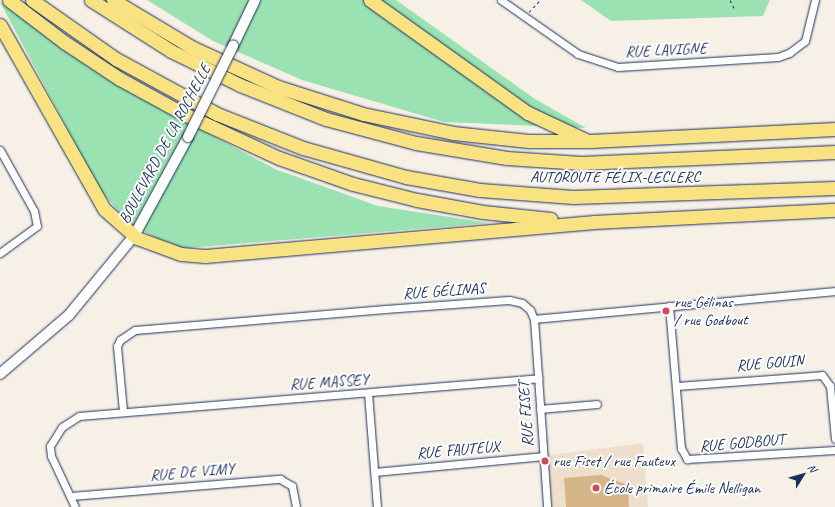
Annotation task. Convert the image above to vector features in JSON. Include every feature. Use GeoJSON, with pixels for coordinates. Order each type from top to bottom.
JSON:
{"type":"FeatureCollection","features":[{"type":"Feature","properties":{"kind":"highway"},"geometry":{"type":"LineString","coordinates":[[9,0],[76,51],[135,88],[205,125],[294,164],[369,188],[430,203],[508,215],[595,222]]}},
{"type":"Feature","properties":{"kind":"highway","name":"AUTOROUTE FÉLIX-LECLERC"},"geometry":{"type":"LineString","coordinates":[[32,0],[106,53],[212,111],[302,148],[406,177],[480,190],[573,198],[835,188]]}},
{"type":"Feature","properties":{"kind":"highway","name":"AUTOROUTE FÉLIX-LECLERC"},"geometry":{"type":"LineString","coordinates":[[91,0],[171,51],[247,88],[326,119],[416,143],[487,156],[575,162],[835,152]]}},
{"type":"Feature","properties":{"kind":"highway"},"geometry":{"type":"LineString","coordinates":[[113,0],[226,64],[334,106],[398,123],[469,136],[590,141],[835,129]]}},
{"type":"Feature","properties":{"kind":"highway"},"geometry":{"type":"LineString","coordinates":[[370,0],[528,113],[590,141]]}},
{"type":"Feature","properties":{"kind":"highway"},"geometry":{"type":"LineString","coordinates":[[0,25],[98,200],[134,236],[173,252],[197,256],[595,222],[835,210]]}},
{"type":"Feature","properties":{"kind":"street","name":"BOULEVARD DE LA ROCHELLE"},"geometry":{"type":"LineString","coordinates":[[0,374],[69,315],[134,236],[188,137],[255,0]]}},
{"type":"Feature","properties":{"kind":"street","name":"RUE LAVIGNE"},"geometry":{"type":"LineString","coordinates":[[501,0],[578,54],[618,67],[778,57],[789,54],[805,40],[815,0]]}},
{"type":"Feature","properties":{"kind":"street"},"geometry":{"type":"LineString","coordinates":[[0,150],[34,211],[37,226],[0,253]]}},
{"type":"Feature","properties":{"kind":"street"},"geometry":{"type":"LineString","coordinates":[[534,319],[835,291]]}},
{"type":"Feature","properties":{"kind":"street","name":"RUE GÉLINAS"},"geometry":{"type":"LineString","coordinates":[[123,411],[117,346],[120,340],[135,330],[509,300],[522,303],[530,310],[534,319]]}},
{"type":"Feature","properties":{"kind":"street","name":"RUE GODBOUT"},"geometry":{"type":"LineString","coordinates":[[670,306],[681,448],[687,459],[835,450]]}},
{"type":"Feature","properties":{"kind":"street","name":"RUE FISET"},"geometry":{"type":"LineString","coordinates":[[534,319],[547,507]]}},
{"type":"Feature","properties":{"kind":"street","name":"RUE GOUIN"},"geometry":{"type":"LineString","coordinates":[[677,386],[822,375],[830,386],[835,439]]}},
{"type":"Feature","properties":{"kind":"street","name":"RUE MASSEY"},"geometry":{"type":"LineString","coordinates":[[75,507],[51,456],[52,439],[62,427],[79,416],[123,411],[368,393],[538,378]]}},
{"type":"Feature","properties":{"kind":"street"},"geometry":{"type":"LineString","coordinates":[[368,393],[377,507]]}},
{"type":"Feature","properties":{"kind":"street"},"geometry":{"type":"LineString","coordinates":[[540,409],[597,404]]}},
{"type":"Feature","properties":{"kind":"street","name":"RUE FAUTEUX"},"geometry":{"type":"LineString","coordinates":[[375,472],[543,456]]}},
{"type":"Feature","properties":{"kind":"street","name":"RUE DE VIMY"},"geometry":{"type":"LineString","coordinates":[[71,496],[280,479],[292,486],[296,507]]}},
{"type":"Feature","properties":{"kind":"path"},"geometry":{"type":"LineString","coordinates":[[525,17],[540,0]]}},
{"type":"Feature","properties":{"kind":"path"},"geometry":{"type":"LineString","coordinates":[[730,0],[734,8]]}},
{"type":"Feature","properties":{"kind":"shaded area","name":"École primaire Émile Nelligan"},"geometry":{"type":"Polygon","coordinates":[[[643,443],[648,507],[547,507],[543,456],[643,443]]]}},
{"type":"Feature","properties":{"kind":"green space"},"geometry":{"type":"Polygon","coordinates":[[[147,0],[396,0],[535,99],[586,128],[444,122],[302,80],[213,41],[147,0]]]}},
{"type":"Feature","properties":{"kind":"green space"},"geometry":{"type":"Polygon","coordinates":[[[581,0],[770,0],[763,16],[611,21],[581,0]]]}},
{"type":"Feature","properties":{"kind":"green space"},"geometry":{"type":"Polygon","coordinates":[[[0,2],[112,82],[275,169],[378,206],[489,223],[176,249],[127,222],[99,188],[0,2]]]}},
{"type":"Feature","properties":{"kind":"building"},"geometry":{"type":"Polygon","coordinates":[[[601,475],[628,485],[629,507],[566,507],[564,478],[601,475]]]}},
{"type":"Feature","properties":{"kind":"place","name":"rue Gélinas / rue Godbout"},"geometry":{"type":"Point","coordinates":[666,311]}},
{"type":"Feature","properties":{"kind":"place","name":"rue Fiset / rue Fauteux"},"geometry":{"type":"Point","coordinates":[545,461]}},
{"type":"Feature","properties":{"kind":"place","name":"École primaire Émile Nelligan"},"geometry":{"type":"Point","coordinates":[596,488]}}]}
